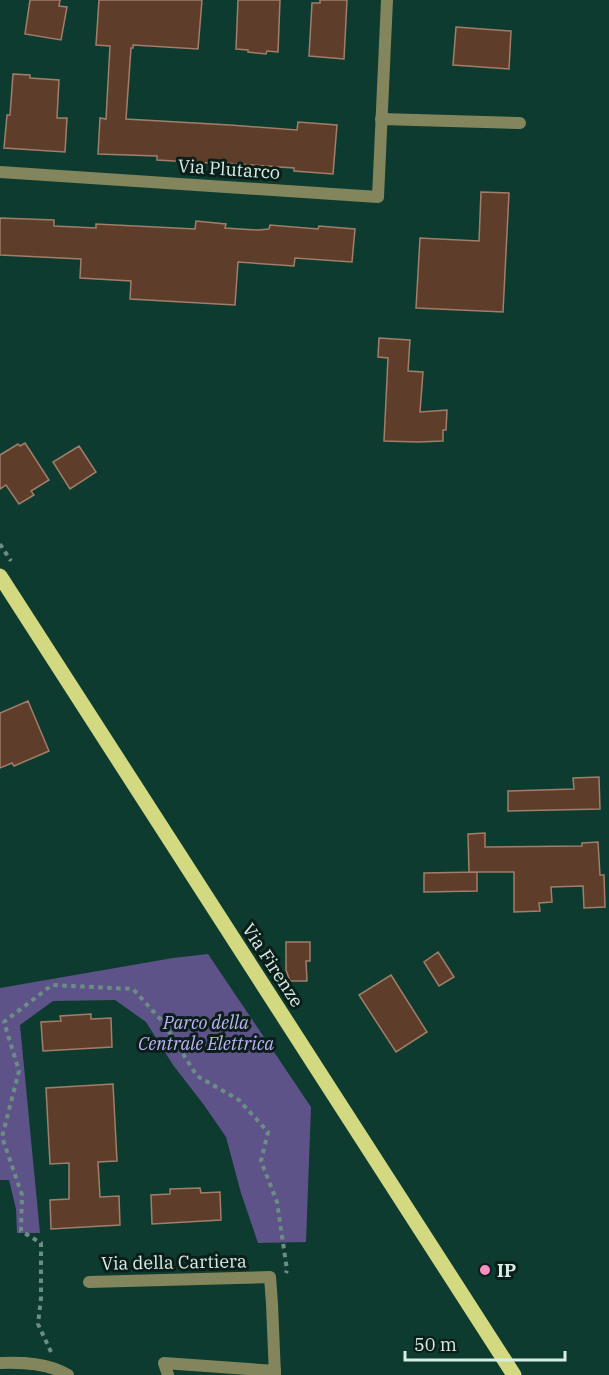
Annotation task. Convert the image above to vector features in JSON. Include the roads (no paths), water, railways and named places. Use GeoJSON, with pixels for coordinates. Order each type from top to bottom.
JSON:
{"type":"FeatureCollection","features":[{"type":"Feature","properties":{"kind":"main road","name":"Via Firenze"},"geometry":{"type":"LineString","coordinates":[[0,576],[514,1375]]}},
{"type":"Feature","properties":{"kind":"street","name":"Via Plutarco"},"geometry":{"type":"LineString","coordinates":[[0,172],[378,197],[387,0]]}},
{"type":"Feature","properties":{"kind":"street"},"geometry":{"type":"LineString","coordinates":[[381,119],[520,123]]}},
{"type":"Feature","properties":{"kind":"street","name":"Via della Cartiera"},"geometry":{"type":"LineString","coordinates":[[89,1282],[270,1277],[275,1373]]}},
{"type":"Feature","properties":{"kind":"street"},"geometry":{"type":"LineString","coordinates":[[0,1363],[24,1362],[64,1372]]}},
{"type":"Feature","properties":{"kind":"street"},"geometry":{"type":"LineString","coordinates":[[168,1375],[164,1363],[275,1373]]}},
{"type":"Feature","properties":{"kind":"place","name":"IP"},"geometry":{"type":"Point","coordinates":[485,1270]}},
{"type":"Feature","properties":{"kind":"park label","name":"Parco della Centrale Elettrica"},"geometry":{"type":"Point","coordinates":[206,1032]}}]}
